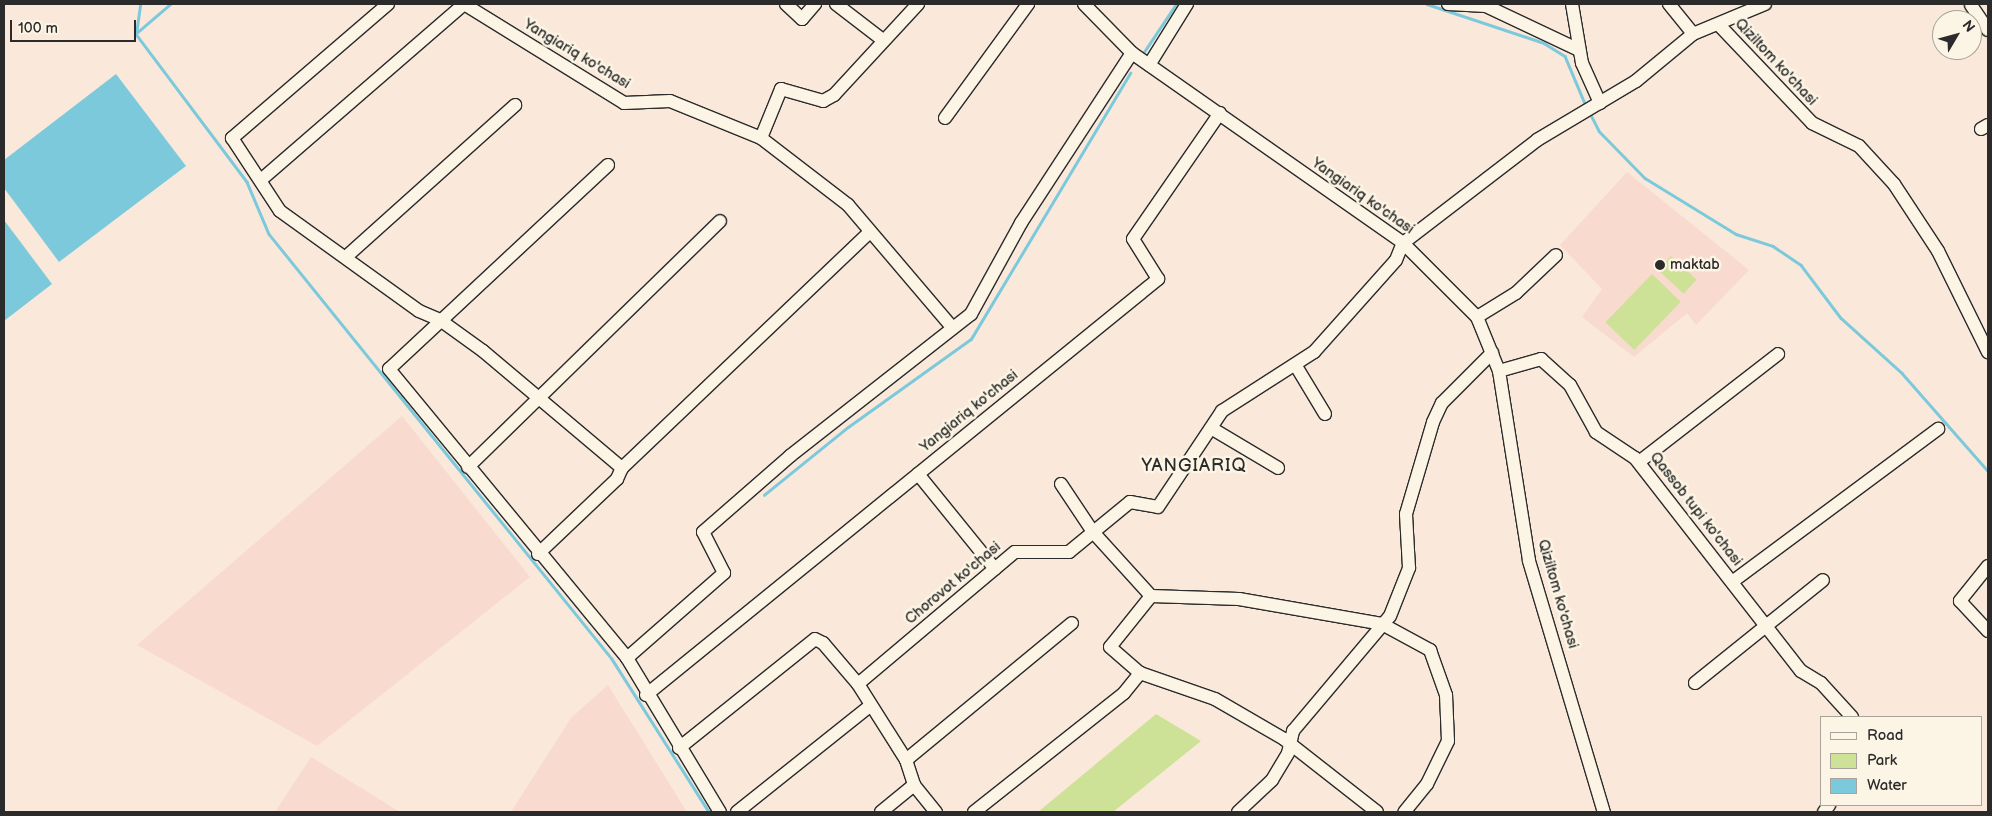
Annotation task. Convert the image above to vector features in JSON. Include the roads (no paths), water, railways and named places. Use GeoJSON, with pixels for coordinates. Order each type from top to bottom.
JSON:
{"type":"FeatureCollection","features":[{"type":"Feature","properties":{"kind":"street"},"geometry":{"type":"LineString","coordinates":[[388,4],[232,138],[262,179],[280,211],[346,256],[419,311],[440,320],[622,468]]}},
{"type":"Feature","properties":{"kind":"street","name":"Yangiariq ko'chasi"},"geometry":{"type":"LineString","coordinates":[[262,179],[464,4],[624,103],[670,101],[760,138],[848,205],[952,327]]}},
{"type":"Feature","properties":{"kind":"street"},"geometry":{"type":"LineString","coordinates":[[786,4],[802,19],[815,4]]}},
{"type":"Feature","properties":{"kind":"street"},"geometry":{"type":"LineString","coordinates":[[836,4],[883,40]]}},
{"type":"Feature","properties":{"kind":"street"},"geometry":{"type":"LineString","coordinates":[[760,138],[781,89],[823,101],[918,4]]}},
{"type":"Feature","properties":{"kind":"street"},"geometry":{"type":"LineString","coordinates":[[945,118],[1028,4]]}},
{"type":"Feature","properties":{"kind":"street"},"geometry":{"type":"LineString","coordinates":[[627,658],[724,573],[703,532],[952,327],[971,314],[1021,223],[1132,52],[1084,4]]}},
{"type":"Feature","properties":{"kind":"street"},"geometry":{"type":"LineString","coordinates":[[1149,65],[1187,4]]}},
{"type":"Feature","properties":{"kind":"street"},"geometry":{"type":"LineString","coordinates":[[1448,4],[1486,6],[1579,50]]}},
{"type":"Feature","properties":{"kind":"street"},"geometry":{"type":"LineString","coordinates":[[1572,4],[1579,50],[1600,103]]}},
{"type":"Feature","properties":{"kind":"street"},"geometry":{"type":"LineString","coordinates":[[1669,4],[1693,34]]}},
{"type":"Feature","properties":{"kind":"street","name":"Qiziltom ko'chasi"},"geometry":{"type":"LineString","coordinates":[[1403,243],[1578,114],[1636,81],[1693,34],[1720,26],[1765,4]]}},
{"type":"Feature","properties":{"kind":"street"},"geometry":{"type":"LineString","coordinates":[[1971,5],[1988,30]]}},
{"type":"Feature","properties":{"kind":"street","name":"Qiziltom ko'chasi"},"geometry":{"type":"LineString","coordinates":[[1720,26],[1812,123],[1858,146],[1894,184],[1938,252],[1988,352]]}},
{"type":"Feature","properties":{"kind":"street","name":"Yangiariq ko'chasi"},"geometry":{"type":"LineString","coordinates":[[1132,52],[1403,243],[1477,317]]}},
{"type":"Feature","properties":{"kind":"street"},"geometry":{"type":"LineString","coordinates":[[346,256],[515,105]]}},
{"type":"Feature","properties":{"kind":"street","name":"Yangiariq ko'chasi"},"geometry":{"type":"LineString","coordinates":[[646,696],[1158,278],[1133,239],[1220,113]]}},
{"type":"Feature","properties":{"kind":"street"},"geometry":{"type":"LineString","coordinates":[[608,165],[389,369],[538,554],[627,658],[646,696],[720,812]]}},
{"type":"Feature","properties":{"kind":"street"},"geometry":{"type":"LineString","coordinates":[[468,467],[539,400],[720,221]]}},
{"type":"Feature","properties":{"kind":"street"},"geometry":{"type":"LineString","coordinates":[[538,554],[617,479],[622,468],[870,232]]}},
{"type":"Feature","properties":{"kind":"street"},"geometry":{"type":"LineString","coordinates":[[1278,468],[1211,428],[1238,399],[1296,366],[1396,260],[1403,243]]}},
{"type":"Feature","properties":{"kind":"street"},"geometry":{"type":"LineString","coordinates":[[1477,317],[1516,293],[1556,255]]}},
{"type":"Feature","properties":{"kind":"street","name":"Qiziltom ko'chasi"},"geometry":{"type":"LineString","coordinates":[[1477,317],[1500,371],[1529,561],[1604,812]]}},
{"type":"Feature","properties":{"kind":"street"},"geometry":{"type":"LineString","coordinates":[[1238,812],[1272,780],[1288,752],[1288,743],[1382,624],[1409,568],[1406,514],[1432,422],[1442,403],[1492,352]]}},
{"type":"Feature","properties":{"kind":"street"},"geometry":{"type":"LineString","coordinates":[[1639,462],[1778,354]]}},
{"type":"Feature","properties":{"kind":"street","name":"Qassob tupi ko'chasi"},"geometry":{"type":"LineString","coordinates":[[1500,371],[1541,359],[1570,384],[1596,432],[1639,462],[1801,671],[1821,684],[1851,716]]}},
{"type":"Feature","properties":{"kind":"street"},"geometry":{"type":"LineString","coordinates":[[1296,366],[1325,414]]}},
{"type":"Feature","properties":{"kind":"street","name":"Chorovot ko'chasi"},"geometry":{"type":"LineString","coordinates":[[858,684],[1016,552],[1069,552],[1130,502],[1158,507],[1211,428]]}},
{"type":"Feature","properties":{"kind":"street","name":"Qassob tupi ko'chasi"},"geometry":{"type":"LineString","coordinates":[[1732,582],[1938,429]]}},
{"type":"Feature","properties":{"kind":"street"},"geometry":{"type":"LineString","coordinates":[[918,474],[995,568]]}},
{"type":"Feature","properties":{"kind":"street"},"geometry":{"type":"LineString","coordinates":[[1061,484],[1093,532],[1151,596],[1239,599],[1382,624],[1430,650],[1446,695],[1448,741],[1427,784],[1404,812]]}},
{"type":"Feature","properties":{"kind":"street"},"geometry":{"type":"LineString","coordinates":[[1988,566],[1960,601],[1988,631]]}},
{"type":"Feature","properties":{"kind":"street"},"geometry":{"type":"LineString","coordinates":[[1695,683],[1823,580]]}},
{"type":"Feature","properties":{"kind":"street"},"geometry":{"type":"LineString","coordinates":[[1151,596],[1110,647],[1140,673],[1216,699],[1288,743],[1377,812]]}},
{"type":"Feature","properties":{"kind":"street"},"geometry":{"type":"LineString","coordinates":[[906,760],[1072,623]]}},
{"type":"Feature","properties":{"kind":"street"},"geometry":{"type":"LineString","coordinates":[[679,748],[815,639],[858,684],[906,760],[914,785],[936,812]]}},
{"type":"Feature","properties":{"kind":"street"},"geometry":{"type":"LineString","coordinates":[[974,812],[1124,693],[1140,673]]}},
{"type":"Feature","properties":{"kind":"street"},"geometry":{"type":"LineString","coordinates":[[737,812],[871,705]]}},
{"type":"Feature","properties":{"kind":"street"},"geometry":{"type":"LineString","coordinates":[[881,812],[914,785]]}},
{"type":"Feature","properties":{"kind":"water"},"geometry":{"type":"Polygon","coordinates":[[[116,74],[186,166],[59,262],[4,188],[4,160],[116,74]]]}},
{"type":"Feature","properties":{"kind":"water"},"geometry":{"type":"Polygon","coordinates":[[[4,220],[52,284],[4,321],[4,220]]]}},
{"type":"Feature","properties":{"kind":"waterway"},"geometry":{"type":"LineString","coordinates":[[136,34],[140,4]]}},
{"type":"Feature","properties":{"kind":"waterway"},"geometry":{"type":"LineString","coordinates":[[171,4],[136,34],[247,182],[269,234],[612,659],[709,812]]}},
{"type":"Feature","properties":{"kind":"waterway"},"geometry":{"type":"LineString","coordinates":[[1144,52],[1176,4]]}},
{"type":"Feature","properties":{"kind":"waterway"},"geometry":{"type":"LineString","coordinates":[[1427,4],[1544,43],[1565,56],[1586,106]]}},
{"type":"Feature","properties":{"kind":"waterway"},"geometry":{"type":"LineString","coordinates":[[764,495],[848,427],[971,339],[1130,73]]}},
{"type":"Feature","properties":{"kind":"waterway"},"geometry":{"type":"LineString","coordinates":[[1590,113],[1599,131],[1645,178],[1736,234],[1773,246],[1801,265],[1841,318],[1902,373],[1988,471]]}},
{"type":"Feature","properties":{"kind":"place","name":"maktab"},"geometry":{"type":"Point","coordinates":[1660,265]}},
{"type":"Feature","properties":{"kind":"district","name":"YANGIARIQ"},"geometry":{"type":"Point","coordinates":[1194,466]}}]}
